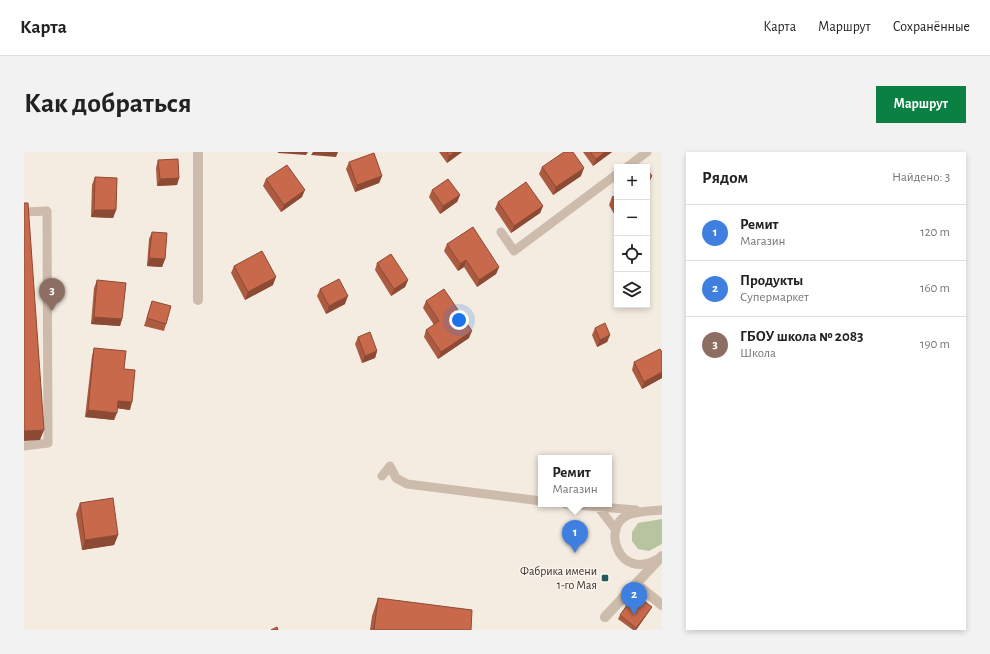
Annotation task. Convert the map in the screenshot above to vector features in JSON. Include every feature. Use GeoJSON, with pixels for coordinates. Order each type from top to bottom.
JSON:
{"type":"FeatureCollection","features":[{"type":"Feature","properties":{"kind":"street"},"geometry":{"type":"LineString","coordinates":[[198,152],[198,300]]}},
{"type":"Feature","properties":{"kind":"street"},"geometry":{"type":"LineString","coordinates":[[605,617],[660,558]]}},
{"type":"Feature","properties":{"kind":"street"},"geometry":{"type":"LineString","coordinates":[[636,584],[662,605]]}},
{"type":"Feature","properties":{"kind":"lane"},"geometry":{"type":"LineString","coordinates":[[631,164],[647,152]]}},
{"type":"Feature","properties":{"kind":"lane"},"geometry":{"type":"LineString","coordinates":[[501,232],[514,251],[614,176]]}},
{"type":"Feature","properties":{"kind":"lane"},"geometry":{"type":"LineString","coordinates":[[24,212],[47,211],[48,443],[24,446]]}},
{"type":"Feature","properties":{"kind":"lane"},"geometry":{"type":"LineString","coordinates":[[382,476],[390,466],[396,478],[407,484],[538,501]]}},
{"type":"Feature","properties":{"kind":"lane"},"geometry":{"type":"LineString","coordinates":[[590,507],[659,511]]}},
{"type":"Feature","properties":{"kind":"lane"},"geometry":{"type":"LineString","coordinates":[[599,508],[616,530]]}},
{"type":"Feature","properties":{"kind":"lane"},"geometry":{"type":"LineString","coordinates":[[659,511],[627,515],[620,522],[616,530],[616,546],[625,560],[640,565],[650,564],[660,558]]}},
{"type":"Feature","properties":{"kind":"green space"},"geometry":{"type":"Polygon","coordinates":[[[662,519],[662,544],[649,551],[638,549],[632,541],[632,532],[638,523],[662,519]]]}},
{"type":"Feature","properties":{"kind":"building"},"geometry":{"type":"Polygon","coordinates":[[[447,152],[454,152],[449,156],[447,152]]]}},
{"type":"Feature","properties":{"kind":"building"},"geometry":{"type":"Polygon","coordinates":[[[564,152],[573,152],[584,168],[556,187],[542,167],[564,152]]]}},
{"type":"Feature","properties":{"kind":"building"},"geometry":{"type":"Polygon","coordinates":[[[590,152],[605,152],[596,159],[590,152]]]}},
{"type":"Feature","properties":{"kind":"building"},"geometry":{"type":"Polygon","coordinates":[[[374,153],[382,176],[357,185],[349,162],[374,153]]]}},
{"type":"Feature","properties":{"kind":"building"},"geometry":{"type":"Polygon","coordinates":[[[178,159],[179,178],[160,179],[158,160],[178,159]]]}},
{"type":"Feature","properties":{"kind":"building"},"geometry":{"type":"Polygon","coordinates":[[[287,165],[305,190],[284,205],[266,179],[287,165]]]}},
{"type":"Feature","properties":{"kind":"building"},"geometry":{"type":"Polygon","coordinates":[[[95,177],[117,178],[116,210],[94,210],[95,177]]]}},
{"type":"Feature","properties":{"kind":"building"},"geometry":{"type":"Polygon","coordinates":[[[448,179],[460,195],[443,206],[432,190],[448,179]]]}},
{"type":"Feature","properties":{"kind":"building"},"geometry":{"type":"Polygon","coordinates":[[[526,182],[543,206],[514,226],[498,202],[526,182]]]}},
{"type":"Feature","properties":{"kind":"building"},"geometry":{"type":"Polygon","coordinates":[[[24,203],[28,203],[44,430],[24,431],[24,203]]]}},
{"type":"Feature","properties":{"kind":"building"},"geometry":{"type":"Polygon","coordinates":[[[473,227],[499,267],[479,280],[466,260],[460,264],[447,244],[473,227]]]}},
{"type":"Feature","properties":{"kind":"building"},"geometry":{"type":"Polygon","coordinates":[[[152,232],[167,233],[165,259],[149,258],[152,232]]]}},
{"type":"Feature","properties":{"kind":"building"},"geometry":{"type":"Polygon","coordinates":[[[262,251],[276,277],[248,292],[234,266],[262,251]]]}},
{"type":"Feature","properties":{"kind":"building"},"geometry":{"type":"Polygon","coordinates":[[[391,254],[408,280],[394,289],[377,263],[391,254]]]}},
{"type":"Feature","properties":{"kind":"building"},"geometry":{"type":"Polygon","coordinates":[[[339,279],[348,296],[329,306],[320,289],[339,279]]]}},
{"type":"Feature","properties":{"kind":"building"},"geometry":{"type":"Polygon","coordinates":[[[97,280],[126,283],[122,319],[94,317],[97,280]]]}},
{"type":"Feature","properties":{"kind":"building"},"geometry":{"type":"Polygon","coordinates":[[[444,289],[472,331],[441,352],[426,330],[439,321],[426,301],[444,289]]]}},
{"type":"Feature","properties":{"kind":"building"},"geometry":{"type":"Polygon","coordinates":[[[152,301],[171,306],[166,324],[147,318],[152,301]]]}},
{"type":"Feature","properties":{"kind":"building"},"geometry":{"type":"Polygon","coordinates":[[[605,323],[610,335],[600,340],[595,328],[605,323]]]}},
{"type":"Feature","properties":{"kind":"building"},"geometry":{"type":"Polygon","coordinates":[[[370,332],[377,351],[365,356],[358,337],[370,332]]]}},
{"type":"Feature","properties":{"kind":"building"},"geometry":{"type":"Polygon","coordinates":[[[94,348],[126,351],[124,369],[135,370],[132,402],[118,401],[117,413],[88,410],[94,348]]]}},
{"type":"Feature","properties":{"kind":"building"},"geometry":{"type":"Polygon","coordinates":[[[660,349],[662,352],[662,372],[644,382],[634,362],[660,349]]]}},
{"type":"Feature","properties":{"kind":"building"},"geometry":{"type":"Polygon","coordinates":[[[113,498],[118,535],[85,540],[80,503],[113,498]]]}},
{"type":"Feature","properties":{"kind":"building"},"geometry":{"type":"Polygon","coordinates":[[[635,594],[652,607],[636,628],[620,615],[635,594]]]}},
{"type":"Feature","properties":{"kind":"building"},"geometry":{"type":"Polygon","coordinates":[[[378,598],[472,610],[471,630],[374,630],[378,598]]]}},
{"type":"Feature","properties":{"kind":"building"},"geometry":{"type":"Polygon","coordinates":[[[277,627],[278,630],[271,630],[277,627]]]}},
{"type":"Feature","properties":{"kind":"place","name":"ГБОУ школа № 2083"},"geometry":{"type":"Point","coordinates":[52,311]}},
{"type":"Feature","properties":{"kind":"place","name":"Ремит"},"geometry":{"type":"Point","coordinates":[575,553]}},
{"type":"Feature","properties":{"kind":"place","name":"Фабрика имени 1-го Мая"},"geometry":{"type":"Point","coordinates":[605,578]}},
{"type":"Feature","properties":{"kind":"place","name":"Продукты"},"geometry":{"type":"Point","coordinates":[634,615]}}]}
